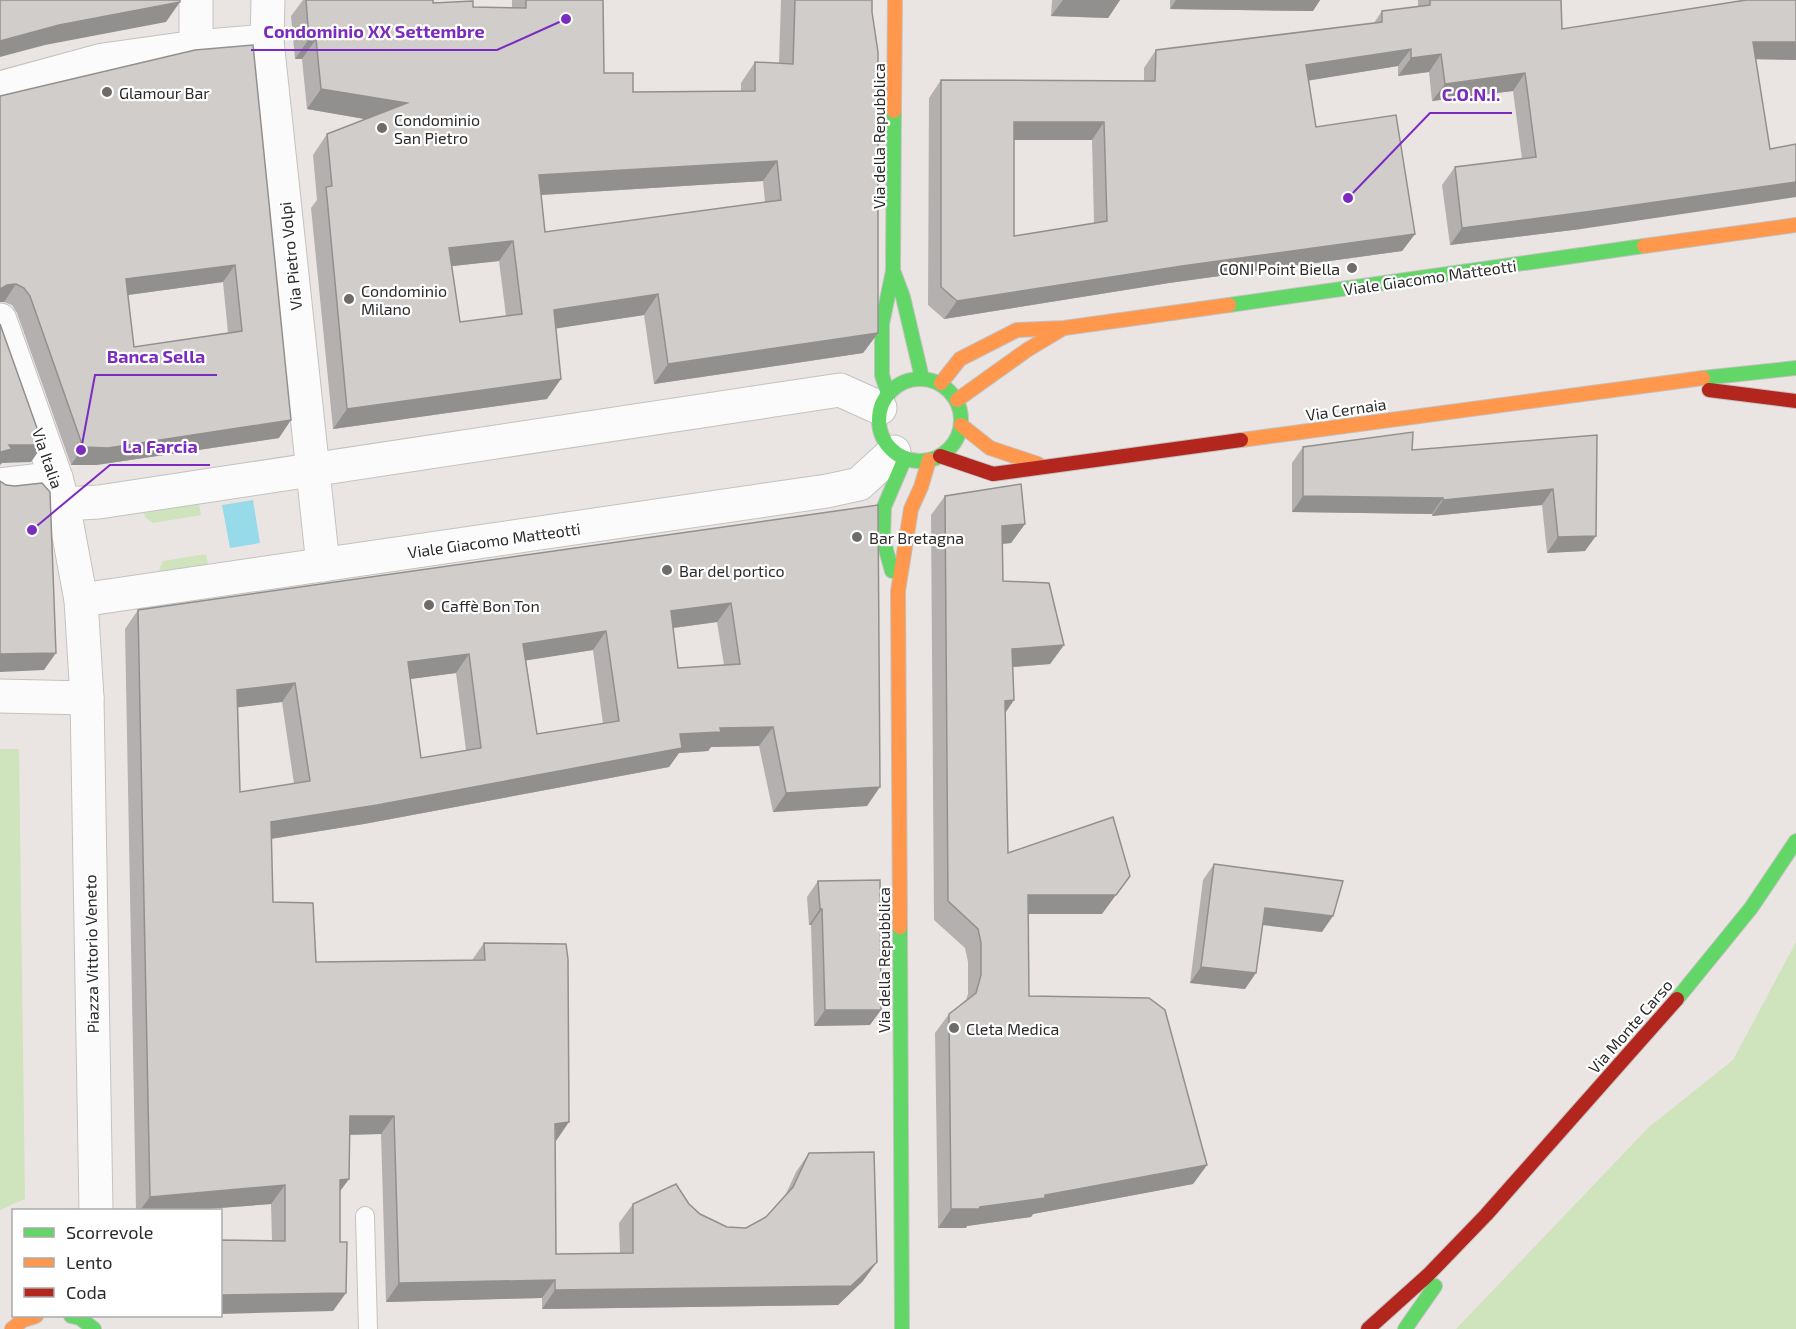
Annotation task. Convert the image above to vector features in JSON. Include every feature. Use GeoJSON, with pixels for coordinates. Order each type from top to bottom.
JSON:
{"type":"FeatureCollection","features":[{"type":"Feature","properties":{"kind":"street"},"geometry":{"type":"LineString","coordinates":[[196,0],[196,47]]}},
{"type":"Feature","properties":{"kind":"street","name":"Via Pietro Volpi"},"geometry":{"type":"LineString","coordinates":[[268,0],[267,41],[323,565]]}},
{"type":"Feature","properties":{"kind":"street","name":"Via della Repubblica"},"geometry":{"type":"LineString","coordinates":[[884,401],[882,324],[894,271],[895,0]]}},
{"type":"Feature","properties":{"kind":"street"},"geometry":{"type":"LineString","coordinates":[[0,88],[104,60],[196,47],[267,41]]}},
{"type":"Feature","properties":{"kind":"street","name":"Viale Giacomo Matteotti"},"geometry":{"type":"LineString","coordinates":[[941,384],[960,359],[1017,330],[1064,328],[1796,225]]}},
{"type":"Feature","properties":{"kind":"street","name":"Via della Repubblica"},"geometry":{"type":"LineString","coordinates":[[894,271],[903,297],[922,378]]}},
{"type":"Feature","properties":{"kind":"street","name":"Via Italia"},"geometry":{"type":"LineString","coordinates":[[0,320],[60,491],[81,600]]}},
{"type":"Feature","properties":{"kind":"street","name":"Viale Giacomo Matteotti"},"geometry":{"type":"LineString","coordinates":[[957,400],[1019,356],[1064,328]]}},
{"type":"Feature","properties":{"kind":"street","name":"Via Cernaia"},"geometry":{"type":"LineString","coordinates":[[934,458],[993,474],[1651,384],[1796,368]]}},
{"type":"Feature","properties":{"kind":"street"},"geometry":{"type":"LineString","coordinates":[[922,378],[941,384],[957,400],[961,412],[958,437],[951,448],[934,458],[917,461],[899,455],[886,443],[880,432],[878,420],[884,401],[897,385],[909,380],[922,378]]}},
{"type":"Feature","properties":{"kind":"street","name":"Via Cernaia"},"geometry":{"type":"LineString","coordinates":[[1651,384],[1796,401]]}},
{"type":"Feature","properties":{"kind":"street"},"geometry":{"type":"LineString","coordinates":[[0,485],[60,491],[99,502],[840,390],[884,401]]}},
{"type":"Feature","properties":{"kind":"street","name":"Via Cernaia"},"geometry":{"type":"LineString","coordinates":[[961,425],[990,448],[1046,467]]}},
{"type":"Feature","properties":{"kind":"street","name":"Via della Repubblica"},"geometry":{"type":"LineString","coordinates":[[898,591],[883,539],[884,507],[899,455]]}},
{"type":"Feature","properties":{"kind":"street","name":"Viale Giacomo Matteotti"},"geometry":{"type":"LineString","coordinates":[[81,600],[833,490],[859,484],[899,455]]}},
{"type":"Feature","properties":{"kind":"street","name":"Via della Repubblica"},"geometry":{"type":"LineString","coordinates":[[902,1329],[898,591],[911,509],[934,458]]}},
{"type":"Feature","properties":{"kind":"street","name":"Piazza Vittorio Veneto"},"geometry":{"type":"LineString","coordinates":[[81,600],[87,698],[96,1209]]}},
{"type":"Feature","properties":{"kind":"street"},"geometry":{"type":"LineString","coordinates":[[0,696],[87,698]]}},
{"type":"Feature","properties":{"kind":"street","name":"Via Monte Carso"},"geometry":{"type":"LineString","coordinates":[[1368,1329],[1477,1225],[1726,942],[1796,841]]}},
{"type":"Feature","properties":{"kind":"street","name":"Via Monte Carso"},"geometry":{"type":"LineString","coordinates":[[1405,1329],[1477,1225]]}},
{"type":"Feature","properties":{"kind":"street"},"geometry":{"type":"LineString","coordinates":[[12,1329],[24,1320],[33,1317]]}},
{"type":"Feature","properties":{"kind":"street"},"geometry":{"type":"LineString","coordinates":[[75,1317],[80,1318],[94,1329]]}},
{"type":"Feature","properties":{"kind":"lane"},"geometry":{"type":"LineString","coordinates":[[364,1216],[368,1329]]}},
{"type":"Feature","properties":{"kind":"green space"},"geometry":{"type":"Polygon","coordinates":[[[199,504],[201,515],[153,523],[145,517],[144,513],[199,504]]]}},
{"type":"Feature","properties":{"kind":"green space"},"geometry":{"type":"Polygon","coordinates":[[[206,554],[208,564],[158,573],[163,561],[206,554]]]}},
{"type":"Feature","properties":{"kind":"green space"},"geometry":{"type":"Polygon","coordinates":[[[0,749],[19,749],[25,1199],[0,1210],[0,749]]]}},
{"type":"Feature","properties":{"kind":"green space"},"geometry":{"type":"Polygon","coordinates":[[[1796,942],[1796,1329],[1456,1329],[1649,1127],[1733,1060],[1796,942]]]}},
{"type":"Feature","properties":{"kind":"water"},"geometry":{"type":"Polygon","coordinates":[[[253,500],[260,543],[230,548],[222,505],[253,500]]]}},
{"type":"Feature","properties":{"kind":"building"},"geometry":{"type":"Polygon","coordinates":[[[0,0],[180,0],[180,2],[59,25],[0,41],[0,0]]]}},
{"type":"Feature","properties":{"kind":"building"},"geometry":{"type":"Polygon","coordinates":[[[306,0],[433,0],[433,3],[473,1],[473,7],[526,8],[526,0],[603,0],[604,73],[633,73],[633,92],[755,91],[755,62],[793,64],[795,0],[872,0],[878,52],[878,333],[668,364],[658,294],[554,310],[561,379],[347,409],[326,187],[332,186],[327,134],[407,103],[321,89],[316,39],[309,39],[306,0]],[[777,161],[539,175],[545,232],[781,200],[777,161]],[[513,241],[449,248],[460,322],[522,314],[513,241]]]}},
{"type":"Feature","properties":{"kind":"building"},"geometry":{"type":"Polygon","coordinates":[[[1430,0],[1561,0],[1562,29],[1746,0],[1796,0],[1796,42],[1753,42],[1770,149],[1796,144],[1796,182],[1462,228],[1455,167],[1536,157],[1525,73],[1445,84],[1441,54],[1411,58],[1411,49],[1306,65],[1316,127],[1396,115],[1415,234],[1182,266],[957,301],[941,287],[941,80],[1155,81],[1156,50],[1382,22],[1382,11],[1430,5],[1430,0]],[[1014,122],[1014,236],[1107,221],[1104,122],[1014,122]]]}},
{"type":"Feature","properties":{"kind":"building"},"geometry":{"type":"Polygon","coordinates":[[[253,45],[291,420],[108,448],[83,447],[30,296],[24,288],[16,284],[0,289],[0,96],[195,50],[253,45]],[[235,265],[126,279],[134,347],[242,331],[235,265]]]}},
{"type":"Feature","properties":{"kind":"building"},"geometry":{"type":"Polygon","coordinates":[[[0,324],[43,445],[9,445],[12,449],[0,454],[0,324]]]}},
{"type":"Feature","properties":{"kind":"building"},"geometry":{"type":"Polygon","coordinates":[[[1413,432],[1412,450],[1597,435],[1596,536],[1558,537],[1553,489],[1443,500],[1443,498],[1303,496],[1303,447],[1413,432]]]}},
{"type":"Feature","properties":{"kind":"building"},"geometry":{"type":"Polygon","coordinates":[[[0,481],[6,485],[15,486],[42,483],[50,492],[56,653],[0,654],[0,481]]]}},
{"type":"Feature","properties":{"kind":"building"},"geometry":{"type":"Polygon","coordinates":[[[1021,484],[1025,524],[1002,526],[1003,581],[1049,583],[1064,645],[1012,649],[1014,700],[1005,701],[1008,853],[1113,817],[1130,876],[1116,895],[1028,895],[1029,996],[1149,998],[1165,1010],[1207,1165],[1045,1195],[1045,1198],[980,1207],[979,1209],[951,1209],[949,1014],[976,993],[981,975],[981,943],[978,929],[948,901],[945,496],[1021,484]]]}},
{"type":"Feature","properties":{"kind":"building"},"geometry":{"type":"Polygon","coordinates":[[[878,505],[880,787],[786,793],[773,727],[720,728],[721,732],[680,734],[682,748],[377,805],[271,822],[273,902],[313,903],[316,962],[485,960],[484,943],[566,944],[569,1122],[555,1124],[556,1254],[633,1253],[633,1204],[676,1184],[689,1204],[700,1214],[727,1227],[746,1228],[766,1217],[793,1187],[809,1153],[874,1152],[877,1262],[851,1286],[555,1290],[555,1280],[399,1283],[394,1116],[350,1116],[349,1179],[340,1180],[340,1242],[347,1242],[346,1293],[222,1295],[222,1240],[285,1241],[285,1185],[150,1197],[138,610],[878,505]],[[731,603],[671,611],[678,668],[740,664],[731,603]],[[606,631],[523,644],[537,734],[619,721],[606,631]],[[469,654],[408,662],[421,758],[481,748],[469,654]],[[295,683],[237,690],[240,792],[310,781],[295,683]]]}},
{"type":"Feature","properties":{"kind":"building"},"geometry":{"type":"Polygon","coordinates":[[[1214,864],[1343,881],[1333,916],[1265,908],[1256,973],[1201,967],[1214,864]]]}},
{"type":"Feature","properties":{"kind":"building"},"geometry":{"type":"Polygon","coordinates":[[[880,880],[881,1010],[825,1010],[822,909],[820,909],[818,881],[880,880]]]}},
{"type":"Feature","properties":{"kind":"traffic: fast"},"geometry":{"type":"LineString","coordinates":[[888,394],[882,375],[882,324],[893,271],[894,111]]}},
{"type":"Feature","properties":{"kind":"traffic: fast"},"geometry":{"type":"LineString","coordinates":[[1229,305],[1644,246]]}},
{"type":"Feature","properties":{"kind":"traffic: fast"},"geometry":{"type":"LineString","coordinates":[[894,273],[903,297],[922,378]]}},
{"type":"Feature","properties":{"kind":"traffic: fast"},"geometry":{"type":"LineString","coordinates":[[1703,378],[1796,368]]}},
{"type":"Feature","properties":{"kind":"traffic: fast"},"geometry":{"type":"LineString","coordinates":[[920,379],[936,382],[949,391],[958,404],[961,420],[958,436],[949,449],[936,458],[920,461],[904,458],[891,449],[882,436],[879,420],[882,404],[891,391],[904,382],[920,379]]}},
{"type":"Feature","properties":{"kind":"traffic: fast"},"geometry":{"type":"LineString","coordinates":[[892,571],[883,539],[884,507],[905,458]]}},
{"type":"Feature","properties":{"kind":"traffic: fast"},"geometry":{"type":"LineString","coordinates":[[1677,999],[1751,908],[1796,841]]}},
{"type":"Feature","properties":{"kind":"traffic: fast"},"geometry":{"type":"LineString","coordinates":[[900,927],[902,1329]]}},
{"type":"Feature","properties":{"kind":"traffic: fast"},"geometry":{"type":"LineString","coordinates":[[1405,1329],[1435,1286]]}},
{"type":"Feature","properties":{"kind":"traffic: fast"},"geometry":{"type":"LineString","coordinates":[[76,1317],[94,1329]]}},
{"type":"Feature","properties":{"kind":"traffic: slow"},"geometry":{"type":"LineString","coordinates":[[894,111],[895,0]]}},
{"type":"Feature","properties":{"kind":"traffic: slow"},"geometry":{"type":"LineString","coordinates":[[1644,246],[1796,225]]}},
{"type":"Feature","properties":{"kind":"traffic: slow"},"geometry":{"type":"LineString","coordinates":[[941,383],[960,359],[1017,330],[1064,328],[1229,305]]}},
{"type":"Feature","properties":{"kind":"traffic: slow"},"geometry":{"type":"LineString","coordinates":[[957,400],[1027,350],[1062,329]]}},
{"type":"Feature","properties":{"kind":"traffic: slow"},"geometry":{"type":"LineString","coordinates":[[1241,440],[1703,378]]}},
{"type":"Feature","properties":{"kind":"traffic: slow"},"geometry":{"type":"LineString","coordinates":[[961,425],[990,448],[1038,464]]}},
{"type":"Feature","properties":{"kind":"traffic: slow"},"geometry":{"type":"LineString","coordinates":[[900,927],[898,591],[911,509],[921,487],[929,460]]}},
{"type":"Feature","properties":{"kind":"traffic: slow"},"geometry":{"type":"LineString","coordinates":[[12,1329],[23,1320],[33,1317]]}},
{"type":"Feature","properties":{"kind":"traffic: jam"},"geometry":{"type":"LineString","coordinates":[[1709,390],[1796,401]]}},
{"type":"Feature","properties":{"kind":"traffic: jam"},"geometry":{"type":"LineString","coordinates":[[940,456],[993,474],[1241,440]]}},
{"type":"Feature","properties":{"kind":"traffic: jam"},"geometry":{"type":"LineString","coordinates":[[1368,1329],[1428,1275],[1486,1215],[1677,999]]}},
{"type":"Feature","properties":{"kind":"place","name":"Condominio XX Settembre"},"geometry":{"type":"Point","coordinates":[566,19]}},
{"type":"Feature","properties":{"kind":"place","name":"Glamour Bar"},"geometry":{"type":"Point","coordinates":[107,92]}},
{"type":"Feature","properties":{"kind":"place","name":"Condominio San Pietro"},"geometry":{"type":"Point","coordinates":[382,128]}},
{"type":"Feature","properties":{"kind":"place","name":"C.O.N.I."},"geometry":{"type":"Point","coordinates":[1348,198]}},
{"type":"Feature","properties":{"kind":"place","name":"CONI Point Biella"},"geometry":{"type":"Point","coordinates":[1352,268]}},
{"type":"Feature","properties":{"kind":"place","name":"Condominio Milano"},"geometry":{"type":"Point","coordinates":[349,299]}},
{"type":"Feature","properties":{"kind":"place","name":"Banca Sella"},"geometry":{"type":"Point","coordinates":[81,450]}},
{"type":"Feature","properties":{"kind":"place","name":"La Farcia"},"geometry":{"type":"Point","coordinates":[32,530]}},
{"type":"Feature","properties":{"kind":"place","name":"Bar Bretagna"},"geometry":{"type":"Point","coordinates":[857,537]}},
{"type":"Feature","properties":{"kind":"place","name":"Bar del portico"},"geometry":{"type":"Point","coordinates":[667,570]}},
{"type":"Feature","properties":{"kind":"place","name":"Caffè Bon Ton"},"geometry":{"type":"Point","coordinates":[429,605]}},
{"type":"Feature","properties":{"kind":"place","name":"Cleta Medica"},"geometry":{"type":"Point","coordinates":[954,1028]}}]}
